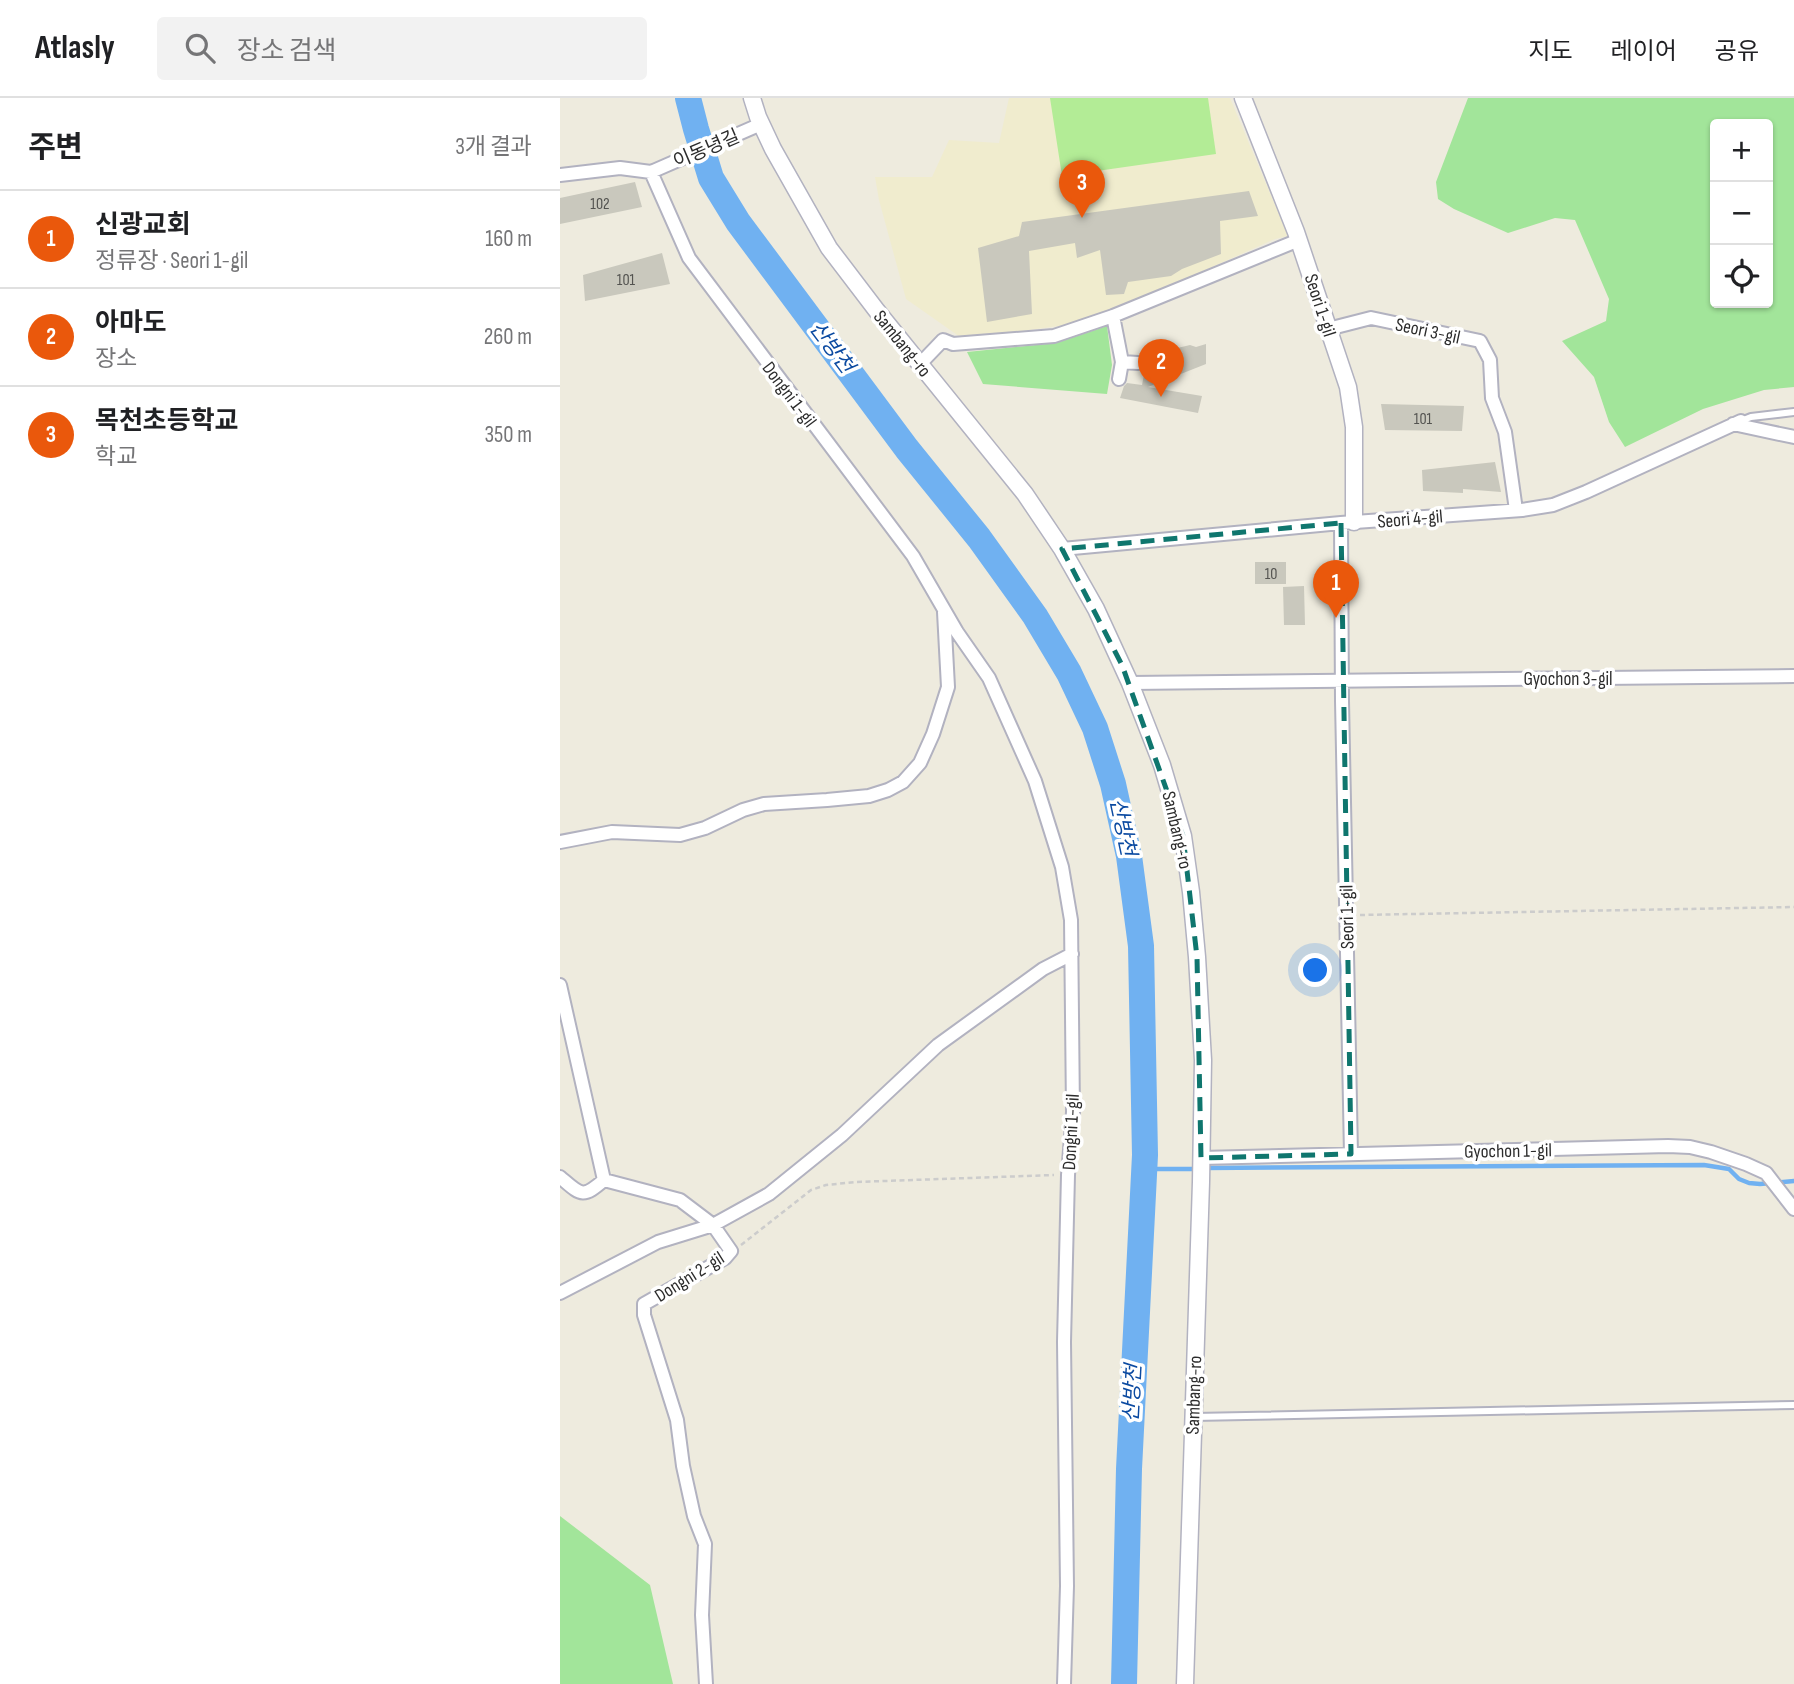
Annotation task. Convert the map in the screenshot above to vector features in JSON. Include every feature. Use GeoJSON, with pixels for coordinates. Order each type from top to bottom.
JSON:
{"type":"FeatureCollection","features":[{"type":"Feature","properties":{"kind":"street","name":"Sambang-ro"},"geometry":{"type":"LineString","coordinates":[[752,98],[773,149],[830,248],[920,365],[1025,494],[1062,549],[1096,609],[1130,683],[1162,765],[1183,836],[1197,957],[1203,1060],[1185,1684]]}},
{"type":"Feature","properties":{"kind":"street","name":"Seori 1-gil"},"geometry":{"type":"LineString","coordinates":[[1243,98],[1299,240],[1348,387],[1354,428],[1342,680],[1351,1154]]}},
{"type":"Feature","properties":{"kind":"street","name":"이동녕길"},"geometry":{"type":"LineString","coordinates":[[651,172],[761,124]]}},
{"type":"Feature","properties":{"kind":"street"},"geometry":{"type":"LineString","coordinates":[[560,175],[620,168],[651,172]]}},
{"type":"Feature","properties":{"kind":"street","name":"Dongni 1-gil"},"geometry":{"type":"LineString","coordinates":[[651,172],[689,258],[914,556],[957,632],[989,678],[1035,781],[1062,866],[1071,920],[1073,1112],[1068,1175],[1064,1342],[1064,1684]]}},
{"type":"Feature","properties":{"kind":"street"},"geometry":{"type":"LineString","coordinates":[[920,365],[943,340],[953,344],[1054,336],[1113,316],[1299,240]]}},
{"type":"Feature","properties":{"kind":"street"},"geometry":{"type":"LineString","coordinates":[[1113,316],[1122,362],[1119,379]]}},
{"type":"Feature","properties":{"kind":"street","name":"Seori 3-gil"},"geometry":{"type":"LineString","coordinates":[[1328,329],[1371,318],[1480,341],[1490,360],[1492,398],[1505,432],[1516,510]]}},
{"type":"Feature","properties":{"kind":"street"},"geometry":{"type":"LineString","coordinates":[[1122,362],[1138,363]]}},
{"type":"Feature","properties":{"kind":"street"},"geometry":{"type":"LineString","coordinates":[[1737,422],[1794,437]]}},
{"type":"Feature","properties":{"kind":"street","name":"Seori 4-gil"},"geometry":{"type":"LineString","coordinates":[[1062,549],[1553,505],[1737,422]]}},
{"type":"Feature","properties":{"kind":"street","name":"Dongni 1-gil"},"geometry":{"type":"LineString","coordinates":[[560,842],[612,832],[680,835],[764,804],[869,796],[903,782],[920,763],[933,734],[948,687],[944,608]]}},
{"type":"Feature","properties":{"kind":"street","name":"Gyochon 3-gil"},"geometry":{"type":"LineString","coordinates":[[1342,680],[1794,676]]}},
{"type":"Feature","properties":{"kind":"street"},"geometry":{"type":"LineString","coordinates":[[1130,683],[1342,680]]}},
{"type":"Feature","properties":{"kind":"street"},"geometry":{"type":"LineString","coordinates":[[560,1293],[657,1242],[713,1225],[769,1194],[842,1135],[938,1045],[1043,969],[1072,954]]}},
{"type":"Feature","properties":{"kind":"street"},"geometry":{"type":"LineString","coordinates":[[560,985],[604,1180],[591,1192],[583,1193],[575,1190],[560,1177]]}},
{"type":"Feature","properties":{"kind":"street","name":"Gyochon 1-gil"},"geometry":{"type":"LineString","coordinates":[[1201,1158],[1679,1147],[1711,1152],[1746,1164],[1767,1174],[1789,1198]]}},
{"type":"Feature","properties":{"kind":"street","name":"Dongni 2-gil"},"geometry":{"type":"LineString","coordinates":[[604,1180],[680,1200],[713,1225],[730,1251],[725,1258],[644,1304],[644,1315],[677,1420],[683,1466],[694,1516],[705,1544],[702,1615],[706,1684]]}},
{"type":"Feature","properties":{"kind":"lane"},"geometry":{"type":"LineString","coordinates":[[1737,422],[1751,417],[1794,412]]}},
{"type":"Feature","properties":{"kind":"lane"},"geometry":{"type":"LineString","coordinates":[[1193,1417],[1794,1405]]}},
{"type":"Feature","properties":{"kind":"path"},"geometry":{"type":"LineString","coordinates":[[1346,915],[1794,907]]}},
{"type":"Feature","properties":{"kind":"path"},"geometry":{"type":"LineString","coordinates":[[730,1251],[744,1244],[811,1190],[826,1185],[1068,1175]]}},
{"type":"Feature","properties":{"kind":"highlighted area"},"geometry":{"type":"Polygon","coordinates":[[[1341,523],[1351,1154],[1201,1158],[1197,957],[1183,836],[1122,665],[1062,549],[1341,523]]]}},
{"type":"Feature","properties":{"kind":"shaded area"},"geometry":{"type":"Polygon","coordinates":[[[1009,98],[1230,98],[1288,236],[1275,239],[1088,322],[963,339],[906,299],[875,177],[932,177],[949,140],[999,143],[1009,98]]]}},
{"type":"Feature","properties":{"kind":"green space"},"geometry":{"type":"Polygon","coordinates":[[[1050,98],[1208,98],[1216,154],[1062,176],[1050,98]]]}},
{"type":"Feature","properties":{"kind":"green space"},"geometry":{"type":"Polygon","coordinates":[[[1468,98],[1794,98],[1794,387],[1764,390],[1703,409],[1625,447],[1609,422],[1594,377],[1562,341],[1606,321],[1609,299],[1575,220],[1555,218],[1508,233],[1438,199],[1436,182],[1468,98]]]}},
{"type":"Feature","properties":{"kind":"green space"},"geometry":{"type":"Polygon","coordinates":[[[1107,326],[1112,365],[1107,394],[983,384],[967,352],[1056,343],[1107,326]]]}},
{"type":"Feature","properties":{"kind":"green space"},"geometry":{"type":"Polygon","coordinates":[[[560,1516],[650,1585],[673,1684],[560,1684],[560,1516]]]}},
{"type":"Feature","properties":{"kind":"building"},"geometry":{"type":"Polygon","coordinates":[[[635,182],[642,207],[560,224],[560,198],[635,182]]]}},
{"type":"Feature","properties":{"kind":"building"},"geometry":{"type":"Polygon","coordinates":[[[1249,191],[1258,216],[1220,221],[1221,254],[1171,276],[1128,282],[1124,294],[1106,295],[1100,250],[1077,258],[1075,243],[1029,251],[1032,314],[987,322],[978,248],[1019,236],[1022,222],[1249,191]]]}},
{"type":"Feature","properties":{"kind":"building"},"geometry":{"type":"Polygon","coordinates":[[[662,253],[670,284],[585,301],[583,275],[662,253]]]}},
{"type":"Feature","properties":{"kind":"building"},"geometry":{"type":"Polygon","coordinates":[[[1166,342],[1169,350],[1206,344],[1206,364],[1148,387],[1202,396],[1198,413],[1120,398],[1127,383],[1142,385],[1150,344],[1166,342]]]}},
{"type":"Feature","properties":{"kind":"building"},"geometry":{"type":"Polygon","coordinates":[[[1381,404],[1464,406],[1462,431],[1385,430],[1381,404]]]}},
{"type":"Feature","properties":{"kind":"building"},"geometry":{"type":"Polygon","coordinates":[[[1495,462],[1501,492],[1463,489],[1463,493],[1423,491],[1422,470],[1495,462]]]}},
{"type":"Feature","properties":{"kind":"building"},"geometry":{"type":"Polygon","coordinates":[[[1255,562],[1286,562],[1286,584],[1255,584],[1255,562]]]}},
{"type":"Feature","properties":{"kind":"building"},"geometry":{"type":"Polygon","coordinates":[[[1304,586],[1305,625],[1284,625],[1283,587],[1304,586]]]}},
{"type":"Feature","properties":{"kind":"waterway","name":"산방천"},"geometry":{"type":"LineString","coordinates":[[688,98],[711,178],[738,222],[907,449],[979,538],[1035,616],[1069,673],[1095,728],[1113,784],[1129,856],[1141,946],[1145,1155],[1129,1469],[1124,1684]]}},
{"type":"Feature","properties":{"kind":"waterway"},"geometry":{"type":"LineString","coordinates":[[1205,1168],[1704,1165],[1729,1169],[1739,1179],[1749,1183],[1794,1181]]}},
{"type":"Feature","properties":{"kind":"waterway"},"geometry":{"type":"LineString","coordinates":[[1144,1169],[1196,1169]]}},
{"type":"Feature","properties":{"kind":"place","name":"목천초등학교"},"geometry":{"type":"Point","coordinates":[1082,218]}},
{"type":"Feature","properties":{"kind":"place","name":"아마도"},"geometry":{"type":"Point","coordinates":[1161,397]}},
{"type":"Feature","properties":{"kind":"place","name":"신광교회"},"geometry":{"type":"Point","coordinates":[1336,618]}}]}
